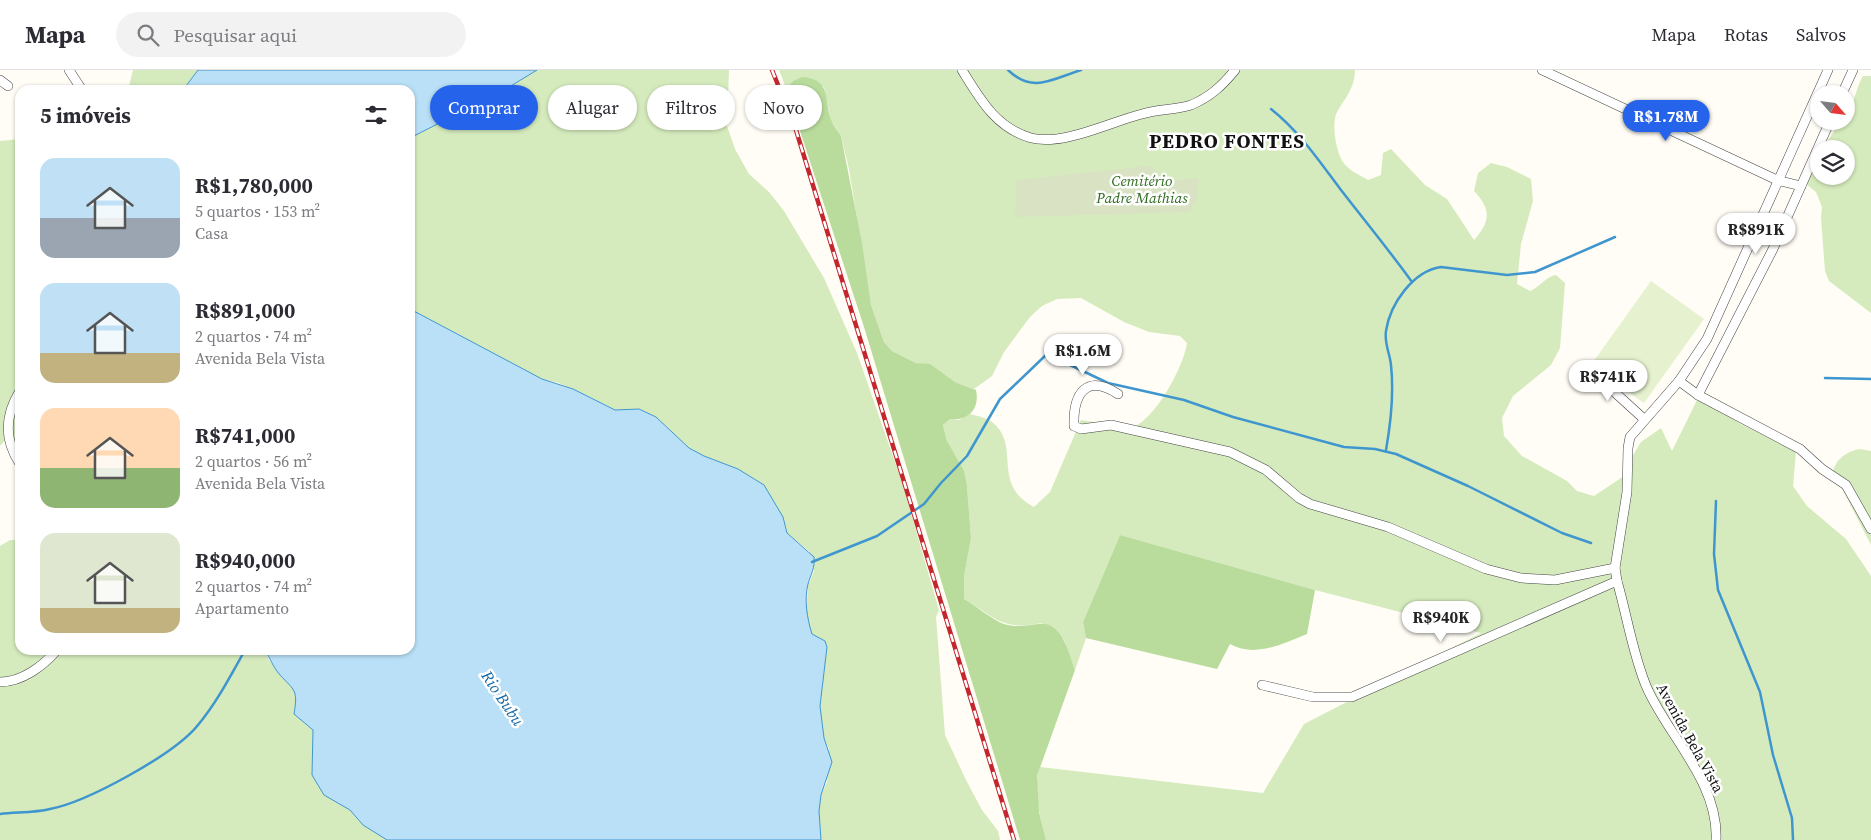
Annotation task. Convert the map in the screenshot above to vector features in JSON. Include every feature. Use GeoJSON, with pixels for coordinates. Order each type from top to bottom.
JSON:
{"type":"FeatureCollection","features":[{"type":"Feature","properties":{"kind":"street"},"geometry":{"type":"LineString","coordinates":[[69,70],[79,85]]}},
{"type":"Feature","properties":{"kind":"street"},"geometry":{"type":"LineString","coordinates":[[962,70],[982,103],[998,121],[1014,131],[1038,139],[1069,136],[1143,113],[1190,105],[1218,90],[1235,70]]}},
{"type":"Feature","properties":{"kind":"street"},"geometry":{"type":"LineString","coordinates":[[1542,70],[1777,180],[1801,186]]}},
{"type":"Feature","properties":{"kind":"street","name":"Avenida Bela Vista"},"geometry":{"type":"LineString","coordinates":[[1716,840],[1714,812],[1705,790],[1644,682],[1617,581],[1615,568],[1627,492],[1628,442],[1634,430],[1679,381],[1699,353],[1715,323],[1777,180],[1828,70]]}},
{"type":"Feature","properties":{"kind":"street"},"geometry":{"type":"LineString","coordinates":[[1846,85],[1852,70]]}},
{"type":"Feature","properties":{"kind":"street"},"geometry":{"type":"LineString","coordinates":[[0,80],[8,86]]}},
{"type":"Feature","properties":{"kind":"street"},"geometry":{"type":"LineString","coordinates":[[1698,396],[1773,249],[1826,130]]}},
{"type":"Feature","properties":{"kind":"street"},"geometry":{"type":"LineString","coordinates":[[1588,368],[1644,419]]}},
{"type":"Feature","properties":{"kind":"street"},"geometry":{"type":"LineString","coordinates":[[1679,381],[1698,396],[1800,449],[1822,469],[1846,485],[1871,529]]}},
{"type":"Feature","properties":{"kind":"street"},"geometry":{"type":"LineString","coordinates":[[1118,394],[1102,384],[1088,386],[1083,391],[1077,404],[1074,426],[1081,429],[1110,425],[1230,452],[1266,470],[1299,498],[1310,504],[1415,537],[1486,569],[1521,578],[1546,580],[1615,568]]}},
{"type":"Feature","properties":{"kind":"street"},"geometry":{"type":"LineString","coordinates":[[15,400],[11,408],[7,433],[15,454]]}},
{"type":"Feature","properties":{"kind":"street"},"geometry":{"type":"LineString","coordinates":[[1262,685],[1313,697],[1352,697],[1377,688],[1432,660],[1617,581]]}},
{"type":"Feature","properties":{"kind":"street"},"geometry":{"type":"LineString","coordinates":[[0,682],[14,681],[49,660],[53,655]]}},
{"type":"Feature","properties":{"kind":"green space"},"geometry":{"type":"Polygon","coordinates":[[[133,70],[198,70],[187,85],[129,85],[133,70]]]}},
{"type":"Feature","properties":{"kind":"green space"},"geometry":{"type":"Polygon","coordinates":[[[537,70],[729,70],[728,85],[647,85],[647,130],[728,130],[735,149],[749,174],[769,192],[784,211],[824,278],[857,353],[902,482],[939,610],[936,617],[945,735],[982,810],[998,831],[1000,840],[821,840],[819,811],[821,795],[827,782],[829,749],[824,738],[820,706],[827,647],[825,641],[812,634],[806,617],[808,586],[814,571],[809,551],[787,533],[786,526],[764,485],[738,469],[689,448],[656,417],[639,409],[615,410],[559,383],[542,379],[415,312],[415,135],[430,128],[430,130],[538,130],[538,85],[513,85],[537,70]]]}},
{"type":"Feature","properties":{"kind":"green space"},"geometry":{"type":"Polygon","coordinates":[[[779,70],[1355,70],[1351,88],[1337,112],[1334,123],[1340,157],[1345,165],[1354,172],[1368,180],[1381,175],[1383,153],[1391,149],[1425,185],[1447,199],[1474,240],[1484,227],[1487,215],[1484,204],[1474,191],[1478,173],[1491,163],[1507,167],[1531,179],[1533,201],[1521,244],[1517,284],[1530,291],[1556,275],[1565,283],[1560,348],[1551,365],[1513,396],[1502,418],[1504,436],[1522,456],[1567,481],[1577,491],[1594,496],[1627,474],[1633,455],[1641,442],[1661,428],[1672,451],[1698,398],[1741,424],[1796,452],[1793,486],[1807,506],[1846,539],[1871,576],[1871,840],[1046,840],[1036,785],[1040,767],[1263,793],[1304,724],[1481,633],[1315,590],[1120,535],[1083,622],[1086,638],[1075,670],[1064,640],[1042,623],[1028,625],[1008,624],[992,617],[964,599],[964,577],[971,538],[967,486],[947,441],[943,425],[950,419],[959,420],[970,414],[992,422],[1001,431],[1005,442],[1009,476],[1013,487],[1021,498],[1034,507],[1050,492],[1081,420],[1127,429],[1147,418],[1157,407],[1174,380],[1187,343],[1180,336],[1149,332],[1124,322],[1081,298],[1057,299],[1042,306],[1030,317],[1004,352],[992,376],[974,389],[955,382],[930,365],[916,363],[892,351],[884,342],[871,305],[849,169],[841,136],[831,121],[824,87],[822,85],[793,81],[789,85],[785,85],[779,70]]]}},
{"type":"Feature","properties":{"kind":"green space"},"geometry":{"type":"Polygon","coordinates":[[[1863,76],[1871,76],[1871,313],[1829,281],[1825,271],[1821,218],[1822,207],[1816,192],[1805,183],[1810,173],[1810,185],[1855,185],[1855,140],[1828,140],[1835,130],[1855,130],[1855,96],[1863,76]]]}},
{"type":"Feature","properties":{"kind":"green space"},"geometry":{"type":"Polygon","coordinates":[[[802,77],[812,79],[821,85],[789,85],[802,77]]]}},
{"type":"Feature","properties":{"kind":"green space"},"geometry":{"type":"Polygon","coordinates":[[[822,86],[832,122],[841,136],[862,243],[871,305],[884,342],[892,351],[916,363],[930,364],[955,382],[976,390],[975,408],[972,412],[963,418],[950,419],[943,425],[947,441],[964,471],[967,486],[971,538],[964,577],[964,599],[1004,624],[1018,626],[1047,624],[1059,633],[1075,670],[1037,776],[1039,812],[1046,840],[1020,840],[864,327],[800,130],[822,130],[822,86]]]}},
{"type":"Feature","properties":{"kind":"green space"},"geometry":{"type":"Polygon","coordinates":[[[15,140],[15,443],[7,438],[0,446],[0,141],[15,140]]]}},
{"type":"Feature","properties":{"kind":"green space","name":"Cemitério Padre Mathias"},"geometry":{"type":"Polygon","coordinates":[[[1151,166],[1167,181],[1198,178],[1198,199],[1189,212],[1015,217],[1016,180],[1151,166]]]}},
{"type":"Feature","properties":{"kind":"green space"},"geometry":{"type":"Polygon","coordinates":[[[1651,281],[1704,319],[1644,403],[1591,365],[1651,281]]]}},
{"type":"Feature","properties":{"kind":"green space"},"geometry":{"type":"Polygon","coordinates":[[[1860,449],[1871,451],[1871,545],[1833,471],[1837,462],[1843,456],[1851,451],[1860,449]]]}},
{"type":"Feature","properties":{"kind":"green space"},"geometry":{"type":"Polygon","coordinates":[[[1120,535],[1315,590],[1307,634],[1259,650],[1239,648],[1230,644],[1217,669],[1086,638],[1083,622],[1120,535]]]}},
{"type":"Feature","properties":{"kind":"green space"},"geometry":{"type":"Polygon","coordinates":[[[10,540],[15,540],[15,655],[267,655],[269,660],[295,690],[294,714],[313,730],[312,775],[324,795],[350,810],[363,825],[387,840],[0,840],[0,546],[10,540]]]}},
{"type":"Feature","properties":{"kind":"water"},"geometry":{"type":"Polygon","coordinates":[[[198,70],[537,70],[513,85],[430,85],[430,128],[415,135],[415,85],[187,85],[198,70]]]}},
{"type":"Feature","properties":{"kind":"water","name":"Rio Bubu"},"geometry":{"type":"Polygon","coordinates":[[[415,312],[542,379],[573,389],[615,410],[639,409],[656,417],[689,448],[738,469],[764,485],[783,517],[787,533],[814,557],[806,596],[807,609],[812,634],[825,641],[827,647],[820,706],[824,738],[832,762],[821,795],[819,811],[821,840],[387,840],[363,825],[350,810],[324,795],[312,775],[313,730],[294,714],[296,700],[294,692],[273,666],[268,655],[415,655],[415,312]]]}},
{"type":"Feature","properties":{"kind":"waterway"},"geometry":{"type":"LineString","coordinates":[[1008,70],[1017,77],[1034,83],[1052,80],[1081,70]]}},
{"type":"Feature","properties":{"kind":"waterway"},"geometry":{"type":"LineString","coordinates":[[1271,109],[1309,147],[1412,282]]}},
{"type":"Feature","properties":{"kind":"waterway"},"geometry":{"type":"LineString","coordinates":[[1386,450],[1392,397],[1391,365],[1386,331],[1392,310],[1404,290],[1412,282],[1421,275],[1441,267],[1507,275],[1535,272],[1615,237]]}},
{"type":"Feature","properties":{"kind":"waterway"},"geometry":{"type":"LineString","coordinates":[[812,562],[877,536],[924,504],[967,456],[1000,399],[1047,354],[1108,383],[1184,400],[1233,417],[1344,447],[1375,449],[1396,454],[1468,486],[1562,533],[1591,543]]}},
{"type":"Feature","properties":{"kind":"waterway"},"geometry":{"type":"LineString","coordinates":[[1825,378],[1871,379]]}},
{"type":"Feature","properties":{"kind":"waterway"},"geometry":{"type":"LineString","coordinates":[[1716,501],[1714,554],[1718,590],[1760,692],[1773,755],[1792,818],[1793,840]]}},
{"type":"Feature","properties":{"kind":"waterway"},"geometry":{"type":"LineString","coordinates":[[0,814],[38,811],[66,805],[107,787],[151,762],[187,737],[198,725],[218,698],[242,655]]}},
{"type":"Feature","properties":{"kind":"railway"},"geometry":{"type":"LineString","coordinates":[[772,70],[796,130],[1014,840]]}},
{"type":"Feature","properties":{"kind":"district","name":"PEDRO FONTES"},"geometry":{"type":"Point","coordinates":[1227,141]}}]}
